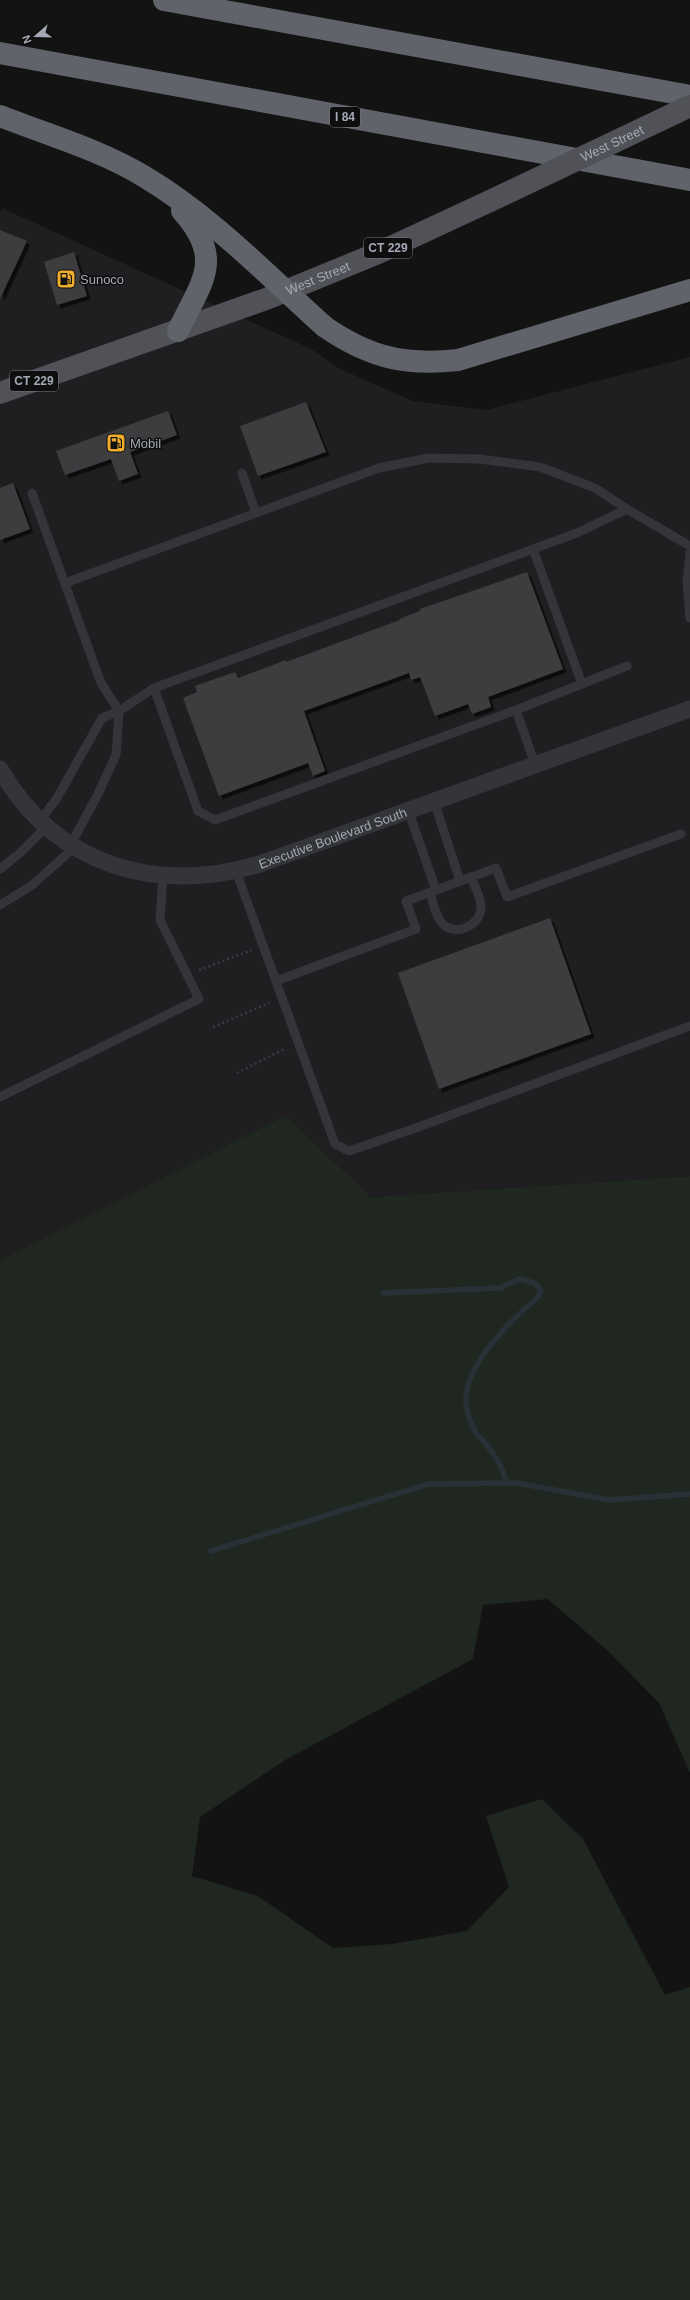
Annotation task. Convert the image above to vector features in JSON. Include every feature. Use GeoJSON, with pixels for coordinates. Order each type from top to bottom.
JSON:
{"type":"FeatureCollection","features":[{"type":"Feature","properties":{"kind":"highway"},"geometry":{"type":"LineString","coordinates":[[164,0],[690,96]]}},
{"type":"Feature","properties":{"kind":"highway","name":"I 84"},"geometry":{"type":"LineString","coordinates":[[0,53],[690,180]]}},
{"type":"Feature","properties":{"kind":"highway"},"geometry":{"type":"LineString","coordinates":[[0,116],[106,158],[144,177],[177,198],[209,223],[325,327],[346,341],[367,352],[393,360],[418,363],[458,360],[690,290]]}},
{"type":"Feature","properties":{"kind":"highway"},"geometry":{"type":"LineString","coordinates":[[144,177],[176,204],[193,224],[204,242],[208,259],[205,275],[178,331]]}},
{"type":"Feature","properties":{"kind":"main road","name":"West Street"},"geometry":{"type":"LineString","coordinates":[[0,393],[286,292],[490,202],[690,106]]}},
{"type":"Feature","properties":{"kind":"street","name":"Executive Boulevard South"},"geometry":{"type":"LineString","coordinates":[[0,768],[12,789],[43,824],[73,845],[114,865],[139,873],[163,876],[194,877],[236,871],[690,708]]}},
{"type":"Feature","properties":{"kind":"lane"},"geometry":{"type":"LineString","coordinates":[[65,583],[379,468],[429,458],[479,458],[540,467],[595,488],[627,509],[690,546]]}},
{"type":"Feature","properties":{"kind":"lane"},"geometry":{"type":"LineString","coordinates":[[242,473],[256,513]]}},
{"type":"Feature","properties":{"kind":"lane"},"geometry":{"type":"LineString","coordinates":[[0,904],[31,886],[73,845],[116,755],[119,711],[101,683],[32,493]]}},
{"type":"Feature","properties":{"kind":"lane"},"geometry":{"type":"LineString","coordinates":[[0,869],[19,854],[43,824],[102,718],[119,711],[154,688],[578,533],[627,509]]}},
{"type":"Feature","properties":{"kind":"lane"},"geometry":{"type":"LineString","coordinates":[[533,549],[582,684]]}},
{"type":"Feature","properties":{"kind":"lane"},"geometry":{"type":"LineString","coordinates":[[690,554],[687,582],[690,618]]}},
{"type":"Feature","properties":{"kind":"lane"},"geometry":{"type":"LineString","coordinates":[[154,688],[198,811],[215,820],[516,710],[627,666]]}},
{"type":"Feature","properties":{"kind":"lane"},"geometry":{"type":"LineString","coordinates":[[516,710],[535,764]]}},
{"type":"Feature","properties":{"kind":"lane"},"geometry":{"type":"LineString","coordinates":[[434,801],[460,881]]}},
{"type":"Feature","properties":{"kind":"lane"},"geometry":{"type":"LineString","coordinates":[[408,810],[433,891],[439,918],[445,926],[456,930],[466,927],[476,922],[481,915],[481,904],[471,877]]}},
{"type":"Feature","properties":{"kind":"lane"},"geometry":{"type":"LineString","coordinates":[[276,981],[416,929],[406,901],[471,877],[496,868],[507,897],[681,834]]}},
{"type":"Feature","properties":{"kind":"lane"},"geometry":{"type":"LineString","coordinates":[[236,871],[335,1144],[349,1151],[413,1129],[690,1026]]}},
{"type":"Feature","properties":{"kind":"lane"},"geometry":{"type":"LineString","coordinates":[[0,1097],[199,999],[160,920],[163,876]]}},
{"type":"Feature","properties":{"kind":"path"},"geometry":{"type":"LineString","coordinates":[[188,976],[213,963],[262,946]]}},
{"type":"Feature","properties":{"kind":"path"},"geometry":{"type":"LineString","coordinates":[[213,1027],[282,998]]}},
{"type":"Feature","properties":{"kind":"path"},"geometry":{"type":"LineString","coordinates":[[236,1073],[299,1044]]}},
{"type":"Feature","properties":{"kind":"shaded area"},"geometry":{"type":"Polygon","coordinates":[[[2,208],[311,349],[340,369],[413,401],[486,410],[690,357],[690,1176],[371,1197],[286,1117],[0,1260],[0,212],[2,208]]]}},
{"type":"Feature","properties":{"kind":"shaded area"},"geometry":{"type":"Polygon","coordinates":[[[286,1116],[371,1197],[690,1176],[690,1773],[659,1703],[608,1651],[548,1599],[483,1605],[473,1659],[285,1760],[200,1817],[192,1876],[258,1896],[333,1948],[392,1944],[467,1931],[509,1887],[486,1816],[542,1799],[583,1839],[665,1995],[690,1987],[690,2300],[0,2300],[0,1260],[286,1116]]]}},
{"type":"Feature","properties":{"kind":"building"},"geometry":{"type":"Polygon","coordinates":[[[0,230],[27,241],[0,299],[0,230]]]}},
{"type":"Feature","properties":{"kind":"building","name":"Sunoco"},"geometry":{"type":"Polygon","coordinates":[[[74,252],[87,296],[57,305],[44,262],[74,252]]]}},
{"type":"Feature","properties":{"kind":"building"},"geometry":{"type":"Polygon","coordinates":[[[306,402],[326,452],[258,476],[240,426],[306,402]]]}},
{"type":"Feature","properties":{"kind":"building","name":"Mobil"},"geometry":{"type":"Polygon","coordinates":[[[168,411],[177,435],[130,452],[138,474],[119,481],[111,459],[65,475],[56,451],[168,411]]]}},
{"type":"Feature","properties":{"kind":"building"},"geometry":{"type":"Polygon","coordinates":[[[13,483],[30,529],[0,540],[0,488],[13,483]]]}},
{"type":"Feature","properties":{"kind":"building"},"geometry":{"type":"Polygon","coordinates":[[[527,572],[563,669],[488,697],[491,707],[472,714],[468,704],[435,716],[420,677],[411,680],[409,673],[304,711],[325,771],[313,776],[308,763],[219,796],[183,698],[197,692],[195,686],[235,672],[238,678],[286,660],[286,662],[400,620],[399,619],[420,611],[420,609],[527,572]]]}},
{"type":"Feature","properties":{"kind":"building"},"geometry":{"type":"Polygon","coordinates":[[[550,918],[591,1034],[439,1089],[398,973],[550,918]]]}},
{"type":"Feature","properties":{"kind":"waterway"},"geometry":{"type":"LineString","coordinates":[[383,1293],[500,1288],[519,1279],[535,1283],[541,1291],[537,1298],[504,1329],[483,1355],[469,1383],[466,1396],[467,1410],[473,1427],[495,1457],[501,1467],[507,1483]]}},
{"type":"Feature","properties":{"kind":"waterway"},"geometry":{"type":"LineString","coordinates":[[211,1551],[428,1484],[517,1483],[609,1500],[690,1494]]}},
{"type":"Feature","properties":{"kind":"place","name":"Sunoco"},"geometry":{"type":"Point","coordinates":[66,279]}},
{"type":"Feature","properties":{"kind":"place","name":"Mobil"},"geometry":{"type":"Point","coordinates":[116,443]}}]}
